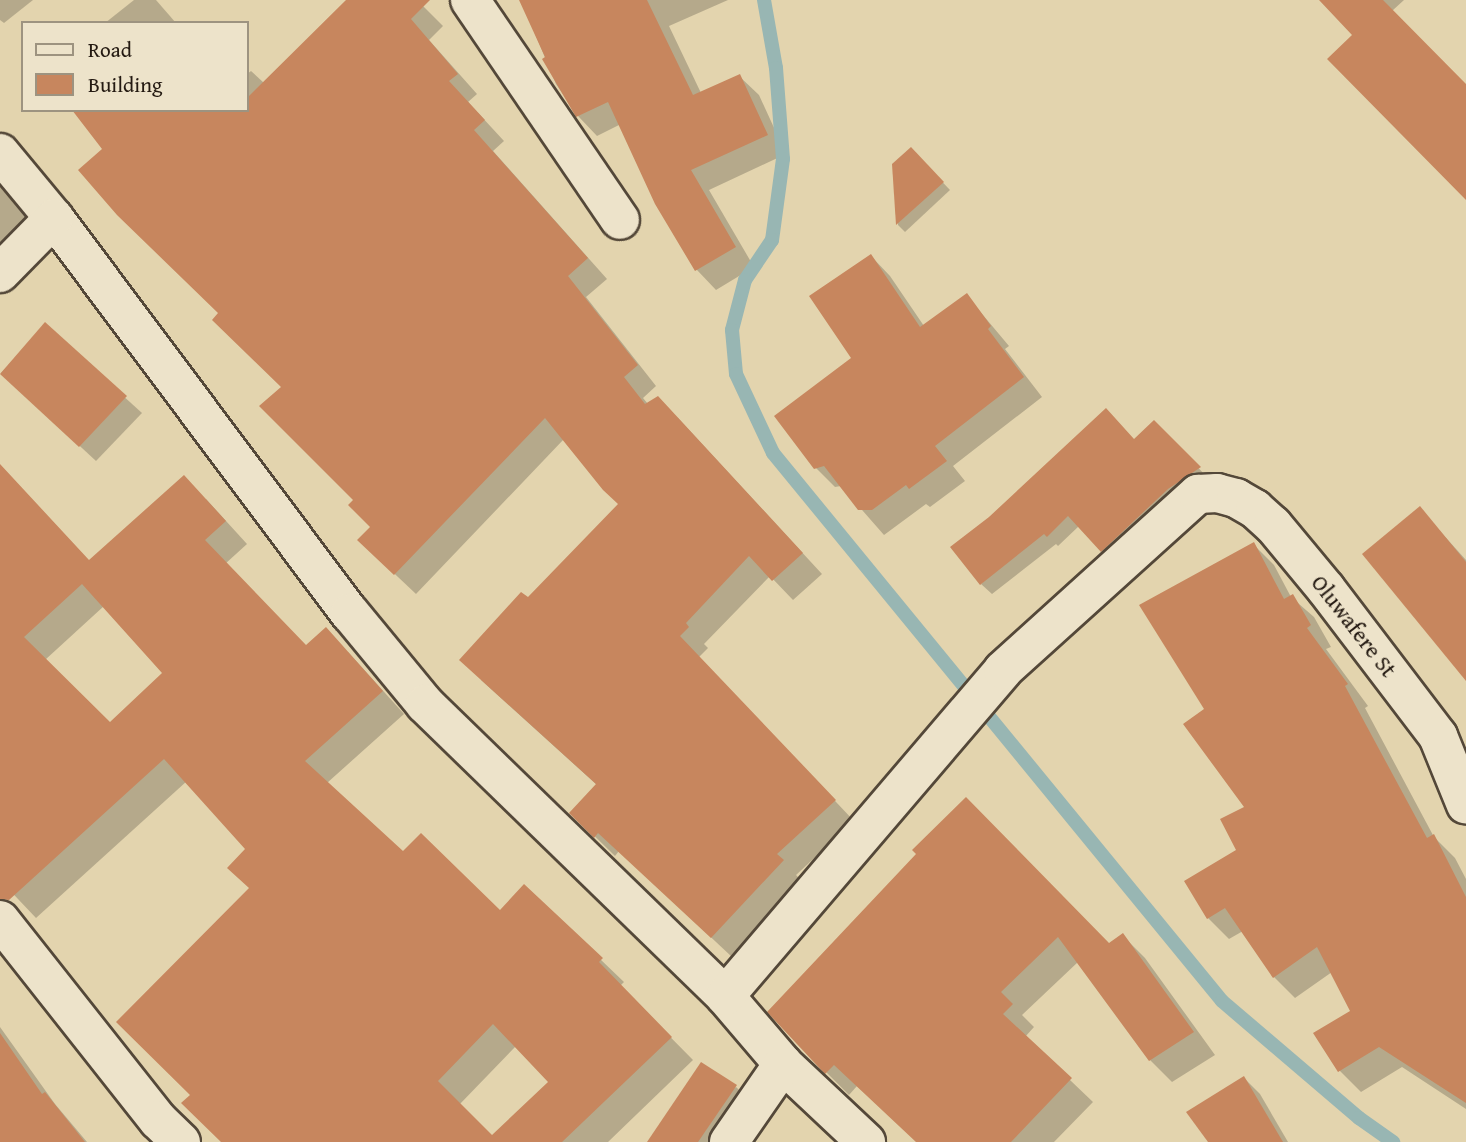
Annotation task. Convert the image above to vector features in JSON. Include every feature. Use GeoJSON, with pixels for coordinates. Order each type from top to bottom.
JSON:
{"type":"FeatureCollection","features":[{"type":"Feature","properties":{"kind":"street"},"geometry":{"type":"LineString","coordinates":[[470,0],[620,220]]}},
{"type":"Feature","properties":{"kind":"street"},"geometry":{"type":"LineString","coordinates":[[0,153],[54,218],[350,613],[425,704],[725,996],[783,1064],[866,1142]]}},
{"type":"Feature","properties":{"kind":"street"},"geometry":{"type":"LineString","coordinates":[[0,273],[54,218]]}},
{"type":"Feature","properties":{"kind":"street","name":"Oluwafere St"},"geometry":{"type":"LineString","coordinates":[[725,996],[951,727],[1003,670],[1198,494],[1217,493],[1236,498],[1255,509],[1273,525],[1326,589],[1438,736],[1466,805]]}},
{"type":"Feature","properties":{"kind":"street"},"geometry":{"type":"LineString","coordinates":[[0,920],[160,1135]]}},
{"type":"Feature","properties":{"kind":"street"},"geometry":{"type":"LineString","coordinates":[[729,1142],[783,1064]]}},
{"type":"Feature","properties":{"kind":"building"},"geometry":{"type":"Polygon","coordinates":[[[346,0],[430,0],[411,19],[458,74],[449,81],[485,120],[474,130],[588,258],[568,276],[638,365],[624,377],[645,404],[658,396],[803,553],[772,581],[749,556],[686,623],[689,627],[680,636],[836,800],[777,854],[784,860],[711,938],[598,833],[594,838],[569,813],[596,784],[459,660],[521,592],[528,597],[618,504],[603,490],[545,418],[394,575],[357,540],[370,527],[348,505],[353,500],[259,406],[281,387],[212,320],[218,313],[117,215],[78,170],[102,149],[74,112],[248,112],[248,97],[346,0]]]}},
{"type":"Feature","properties":{"kind":"building"},"geometry":{"type":"Polygon","coordinates":[[[519,0],[647,0],[693,95],[740,74],[768,135],[691,170],[736,247],[695,271],[655,204],[608,102],[576,117],[542,59],[545,57],[519,0]]]}},
{"type":"Feature","properties":{"kind":"building"},"geometry":{"type":"Polygon","coordinates":[[[1319,0],[1383,0],[1466,84],[1466,200],[1327,59],[1352,35],[1319,0]]]}},
{"type":"Feature","properties":{"kind":"building"},"geometry":{"type":"Polygon","coordinates":[[[911,147],[944,182],[896,225],[892,164],[911,147]]]}},
{"type":"Feature","properties":{"kind":"building"},"geometry":{"type":"Polygon","coordinates":[[[871,254],[920,327],[967,293],[991,326],[988,329],[1024,377],[935,446],[947,461],[909,489],[906,485],[872,510],[858,510],[824,466],[814,469],[774,416],[851,358],[809,296],[871,254]]]}},
{"type":"Feature","properties":{"kind":"building"},"geometry":{"type":"Polygon","coordinates":[[[45,322],[127,396],[79,447],[0,374],[45,322]]]}},
{"type":"Feature","properties":{"kind":"building"},"geometry":{"type":"Polygon","coordinates":[[[1106,408],[1134,439],[1154,420],[1201,467],[1168,489],[1101,552],[1068,516],[1047,537],[1044,534],[980,585],[950,547],[989,517],[1106,408]]]}},
{"type":"Feature","properties":{"kind":"building"},"geometry":{"type":"Polygon","coordinates":[[[0,464],[89,560],[184,475],[226,521],[205,540],[306,645],[326,627],[383,691],[305,761],[403,851],[421,833],[500,910],[524,884],[603,958],[599,962],[672,1037],[562,1142],[221,1142],[181,1103],[190,1095],[116,1022],[249,888],[227,868],[245,849],[164,759],[9,900],[0,899],[0,464]],[[82,584],[24,637],[110,722],[162,673],[82,584]],[[493,1024],[438,1081],[492,1135],[548,1082],[493,1024]]]}},
{"type":"Feature","properties":{"kind":"building"},"geometry":{"type":"Polygon","coordinates":[[[1420,506],[1466,562],[1466,681],[1362,554],[1420,506]]]}},
{"type":"Feature","properties":{"kind":"building"},"geometry":{"type":"Polygon","coordinates":[[[1254,542],[1284,599],[1293,594],[1311,625],[1307,628],[1348,684],[1345,686],[1427,838],[1434,834],[1466,897],[1466,1103],[1379,1047],[1338,1072],[1313,1033],[1350,1011],[1317,947],[1273,978],[1225,908],[1207,919],[1184,881],[1236,850],[1220,819],[1244,807],[1183,724],[1204,709],[1139,605],[1254,542]]]}},
{"type":"Feature","properties":{"kind":"building"},"geometry":{"type":"Polygon","coordinates":[[[966,797],[1109,943],[1123,933],[1194,1032],[1149,1061],[1058,937],[1001,992],[1013,1004],[1003,1014],[1072,1078],[1011,1142],[916,1142],[834,1065],[825,1074],[767,1012],[916,854],[912,850],[966,797]]]}},
{"type":"Feature","properties":{"kind":"building"},"geometry":{"type":"Polygon","coordinates":[[[0,1033],[42,1094],[45,1092],[85,1142],[0,1142],[0,1033]]]}},
{"type":"Feature","properties":{"kind":"building"},"geometry":{"type":"Polygon","coordinates":[[[701,1062],[737,1085],[698,1142],[647,1142],[701,1062]]]}},
{"type":"Feature","properties":{"kind":"building"},"geometry":{"type":"Polygon","coordinates":[[[1244,1076],[1283,1142],[1208,1142],[1186,1112],[1244,1076]]]}},
{"type":"Feature","properties":{"kind":"waterway"},"geometry":{"type":"LineString","coordinates":[[764,0],[776,68],[783,159],[772,240],[745,280],[732,330],[736,374],[773,453],[1222,1001],[1359,1118],[1393,1142]]}}]}
